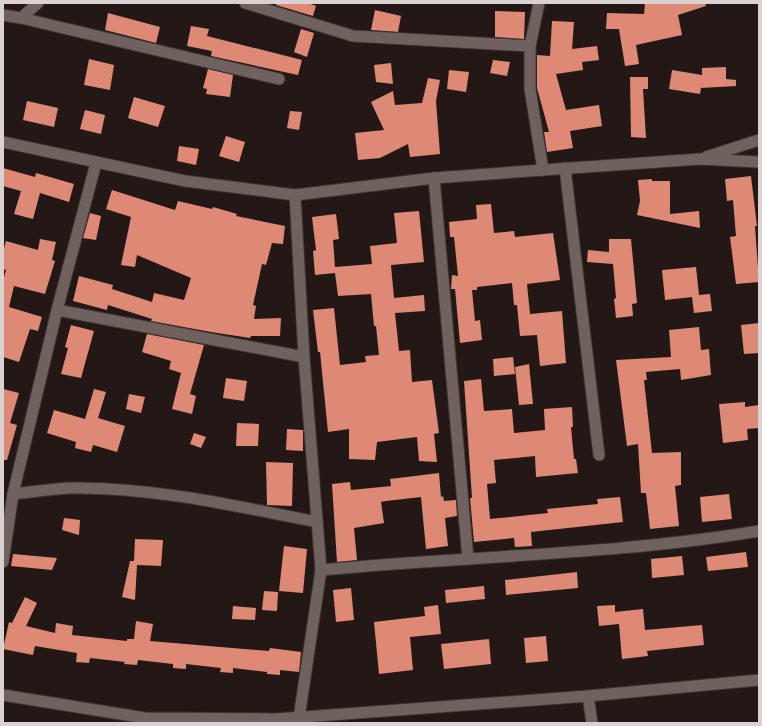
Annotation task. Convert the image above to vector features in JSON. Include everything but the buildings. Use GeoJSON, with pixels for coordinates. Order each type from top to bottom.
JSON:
{"type":"FeatureCollection","features":[{"type":"Feature","properties":{"kind":"street"},"geometry":{"type":"LineString","coordinates":[[22,18],[38,3]]}},
{"type":"Feature","properties":{"kind":"street"},"geometry":{"type":"LineString","coordinates":[[245,3],[353,36],[530,46]]}},
{"type":"Feature","properties":{"kind":"street"},"geometry":{"type":"LineString","coordinates":[[539,3],[530,46],[530,89],[543,170]]}},
{"type":"Feature","properties":{"kind":"street"},"geometry":{"type":"LineString","coordinates":[[3,15],[22,18],[280,79]]}},
{"type":"Feature","properties":{"kind":"street"},"geometry":{"type":"LineString","coordinates":[[700,159],[759,140]]}},
{"type":"Feature","properties":{"kind":"street"},"geometry":{"type":"LineString","coordinates":[[3,142],[185,181],[294,195],[434,178],[564,168],[700,159],[759,162]]}},
{"type":"Feature","properties":{"kind":"street"},"geometry":{"type":"LineString","coordinates":[[3,562],[13,494],[57,310],[96,163]]}},
{"type":"Feature","properties":{"kind":"street"},"geometry":{"type":"LineString","coordinates":[[564,168],[599,455]]}},
{"type":"Feature","properties":{"kind":"street"},"geometry":{"type":"LineString","coordinates":[[434,178],[468,559]]}},
{"type":"Feature","properties":{"kind":"street"},"geometry":{"type":"LineString","coordinates":[[294,195],[304,357],[321,570],[299,718]]}},
{"type":"Feature","properties":{"kind":"street"},"geometry":{"type":"LineString","coordinates":[[57,310],[304,357]]}},
{"type":"Feature","properties":{"kind":"street"},"geometry":{"type":"LineString","coordinates":[[13,494],[70,488],[151,493],[236,506],[317,522]]}},
{"type":"Feature","properties":{"kind":"street"},"geometry":{"type":"LineString","coordinates":[[321,570],[599,550],[710,539],[759,531]]}},
{"type":"Feature","properties":{"kind":"street"},"geometry":{"type":"LineString","coordinates":[[3,695],[145,720],[276,721],[588,696],[759,680]]}},
{"type":"Feature","properties":{"kind":"street"},"geometry":{"type":"LineString","coordinates":[[588,696],[592,723]]}}]}
